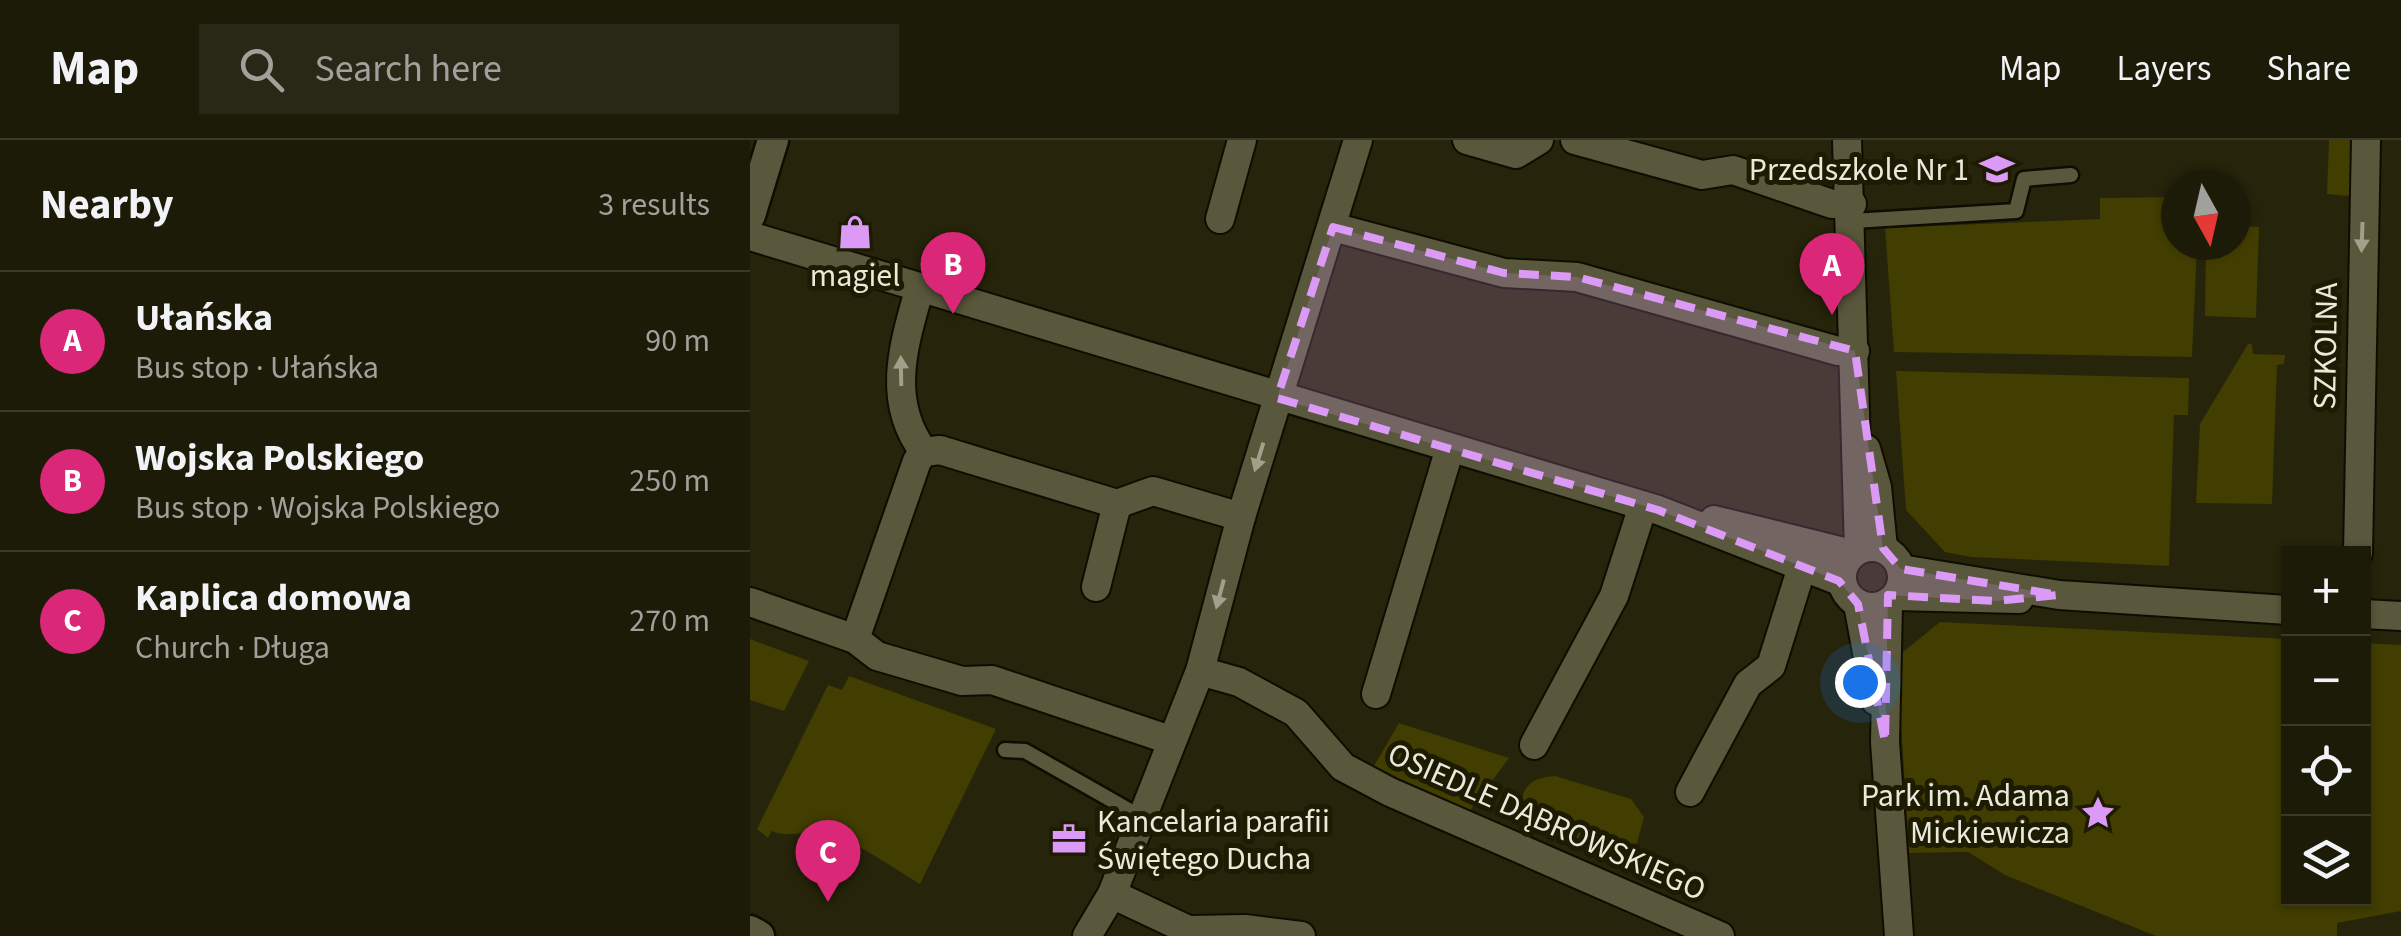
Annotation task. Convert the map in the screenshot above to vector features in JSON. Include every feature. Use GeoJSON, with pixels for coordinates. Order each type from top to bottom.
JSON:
{"type":"FeatureCollection","features":[{"type":"Feature","properties":{"kind":"street"},"geometry":{"type":"LineString","coordinates":[[750,215],[773,140]]}},
{"type":"Feature","properties":{"kind":"street"},"geometry":{"type":"LineString","coordinates":[[1220,220],[1242,140]]}},
{"type":"Feature","properties":{"kind":"street"},"geometry":{"type":"LineString","coordinates":[[1087,936],[1112,894],[1200,671],[1241,518],[1358,140]]}},
{"type":"Feature","properties":{"kind":"street"},"geometry":{"type":"LineString","coordinates":[[1467,140],[1516,154],[1539,140]]}},
{"type":"Feature","properties":{"kind":"street"},"geometry":{"type":"LineString","coordinates":[[1575,140],[1702,175],[1733,170],[1853,212]]}},
{"type":"Feature","properties":{"kind":"street"},"geometry":{"type":"LineString","coordinates":[[1848,140],[1858,418],[1880,570],[1885,742],[1899,936]]}},
{"type":"Feature","properties":{"kind":"street","name":"SZKOLNA"},"geometry":{"type":"LineString","coordinates":[[2358,546],[2366,140]]}},
{"type":"Feature","properties":{"kind":"street"},"geometry":{"type":"LineString","coordinates":[[1333,227],[1504,273],[1578,277],[1838,352],[1854,351]]}},
{"type":"Feature","properties":{"kind":"street"},"geometry":{"type":"LineString","coordinates":[[750,236],[1650,508],[1802,567],[1878,606],[1880,570]]}},
{"type":"Feature","properties":{"kind":"street"},"geometry":{"type":"LineString","coordinates":[[920,288],[899,360],[903,408],[924,452]]}},
{"type":"Feature","properties":{"kind":"street"},"geometry":{"type":"LineString","coordinates":[[1376,694],[1450,448]]}},
{"type":"Feature","properties":{"kind":"street"},"geometry":{"type":"LineString","coordinates":[[855,638],[917,461],[924,452],[940,450],[1116,504],[1153,492],[1241,518]]}},
{"type":"Feature","properties":{"kind":"street"},"geometry":{"type":"LineString","coordinates":[[1096,587],[1116,504]]}},
{"type":"Feature","properties":{"kind":"street"},"geometry":{"type":"LineString","coordinates":[[1650,508],[1759,528],[1880,570]]}},
{"type":"Feature","properties":{"kind":"street","name":"OSIEDLE DĄBROWSKIEGO"},"geometry":{"type":"LineString","coordinates":[[1534,745],[1614,596],[1650,508]]}},
{"type":"Feature","properties":{"kind":"street"},"geometry":{"type":"LineString","coordinates":[[1885,742],[1845,562],[1996,601],[2059,595],[2281,610]]}},
{"type":"Feature","properties":{"kind":"street"},"geometry":{"type":"LineString","coordinates":[[1690,792],[1748,684],[1771,666],[1802,567]]}},
{"type":"Feature","properties":{"kind":"street"},"geometry":{"type":"LineString","coordinates":[[750,602],[855,638],[878,656],[962,682],[992,680],[1170,740]]}},
{"type":"Feature","properties":{"kind":"street"},"geometry":{"type":"LineString","coordinates":[[2371,614],[2401,616]]}},
{"type":"Feature","properties":{"kind":"street","name":"OSIEDLE DĄBROWSKIEGO"},"geometry":{"type":"LineString","coordinates":[[1200,671],[1239,682],[1296,714],[1344,767],[1390,792],[1720,936]]}},
{"type":"Feature","properties":{"kind":"street"},"geometry":{"type":"LineString","coordinates":[[1112,894],[1189,933],[1246,929],[1301,936]]}},
{"type":"Feature","properties":{"kind":"street"},"geometry":{"type":"LineString","coordinates":[[750,931],[759,936]]}},
{"type":"Feature","properties":{"kind":"lane"},"geometry":{"type":"LineString","coordinates":[[1853,212],[2016,212],[2024,178],[2071,175]]}},
{"type":"Feature","properties":{"kind":"lane"},"geometry":{"type":"LineString","coordinates":[[1005,750],[1025,752],[1141,817]]}},
{"type":"Feature","properties":{"kind":"highlighted area"},"geometry":{"type":"Polygon","coordinates":[[[1333,227],[1504,273],[1577,277],[1855,351],[1883,548],[1901,569],[2059,595],[1995,601],[1888,595],[1885,742],[1858,604],[1839,581],[1658,510],[1277,398],[1333,227]]]}},
{"type":"Feature","properties":{"kind":"shaded area"},"geometry":{"type":"Polygon","coordinates":[[[2329,140],[2354,140],[2352,193],[2348,196],[2327,194],[2329,140]]]}},
{"type":"Feature","properties":{"kind":"shaded area"},"geometry":{"type":"Polygon","coordinates":[[[2161,197],[2161,260],[2196,260],[2192,357],[1894,352],[1885,228],[2100,219],[2100,198],[2161,197]]]}},
{"type":"Feature","properties":{"kind":"shaded area"},"geometry":{"type":"Polygon","coordinates":[[[2251,227],[2259,227],[2256,318],[2205,316],[2206,260],[2251,260],[2251,227]]]}},
{"type":"Feature","properties":{"kind":"shaded area"},"geometry":{"type":"Polygon","coordinates":[[[2248,344],[2252,344],[2253,354],[2285,355],[2284,364],[2277,365],[2272,504],[2196,503],[2200,424],[2248,344]]]}},
{"type":"Feature","properties":{"kind":"shaded area"},"geometry":{"type":"Polygon","coordinates":[[[1896,371],[2189,378],[2188,415],[2174,415],[2169,566],[1971,557],[1945,552],[1906,510],[1896,371]]]}},
{"type":"Feature","properties":{"kind":"shaded area","name":"Park im. Adama Mickiewicza"},"geometry":{"type":"Polygon","coordinates":[[[1940,622],[2281,639],[2281,906],[2371,906],[2371,643],[2401,645],[2401,911],[2337,923],[2337,936],[2156,936],[2005,875],[1968,852],[1909,853],[1897,657],[1940,622]]]}},
{"type":"Feature","properties":{"kind":"shaded area"},"geometry":{"type":"Polygon","coordinates":[[[750,639],[809,661],[784,711],[750,700],[750,639]]]}},
{"type":"Feature","properties":{"kind":"shaded area"},"geometry":{"type":"Polygon","coordinates":[[[849,676],[996,729],[920,884],[868,852],[827,833],[772,831],[768,838],[757,829],[828,685],[842,690],[849,676]]]}},
{"type":"Feature","properties":{"kind":"shaded area"},"geometry":{"type":"Polygon","coordinates":[[[1399,723],[1509,758],[1469,812],[1371,771],[1399,723]]]}},
{"type":"Feature","properties":{"kind":"shaded area"},"geometry":{"type":"Polygon","coordinates":[[[1555,776],[1631,799],[1644,817],[1637,843],[1613,853],[1569,844],[1538,830],[1527,821],[1522,809],[1523,795],[1536,780],[1555,776]]]}},
{"type":"Feature","properties":{"kind":"place","name":"Przedszkole Nr 1"},"geometry":{"type":"Point","coordinates":[1997,169]}},
{"type":"Feature","properties":{"kind":"place","name":"magiel"},"geometry":{"type":"Point","coordinates":[855,232]}},
{"type":"Feature","properties":{"kind":"place","name":"Wojska Polskiego"},"geometry":{"type":"Point","coordinates":[953,314]}},
{"type":"Feature","properties":{"kind":"place","name":"Ułańska"},"geometry":{"type":"Point","coordinates":[1832,315]}},
{"type":"Feature","properties":{"kind":"place","name":"Park im. Adama Mickiewicza"},"geometry":{"type":"Point","coordinates":[2098,813]}},
{"type":"Feature","properties":{"kind":"place","name":"Kancelaria parafii Świętego Ducha"},"geometry":{"type":"Point","coordinates":[1069,839]}},
{"type":"Feature","properties":{"kind":"place","name":"Kaplica domowa"},"geometry":{"type":"Point","coordinates":[828,902]}}]}
